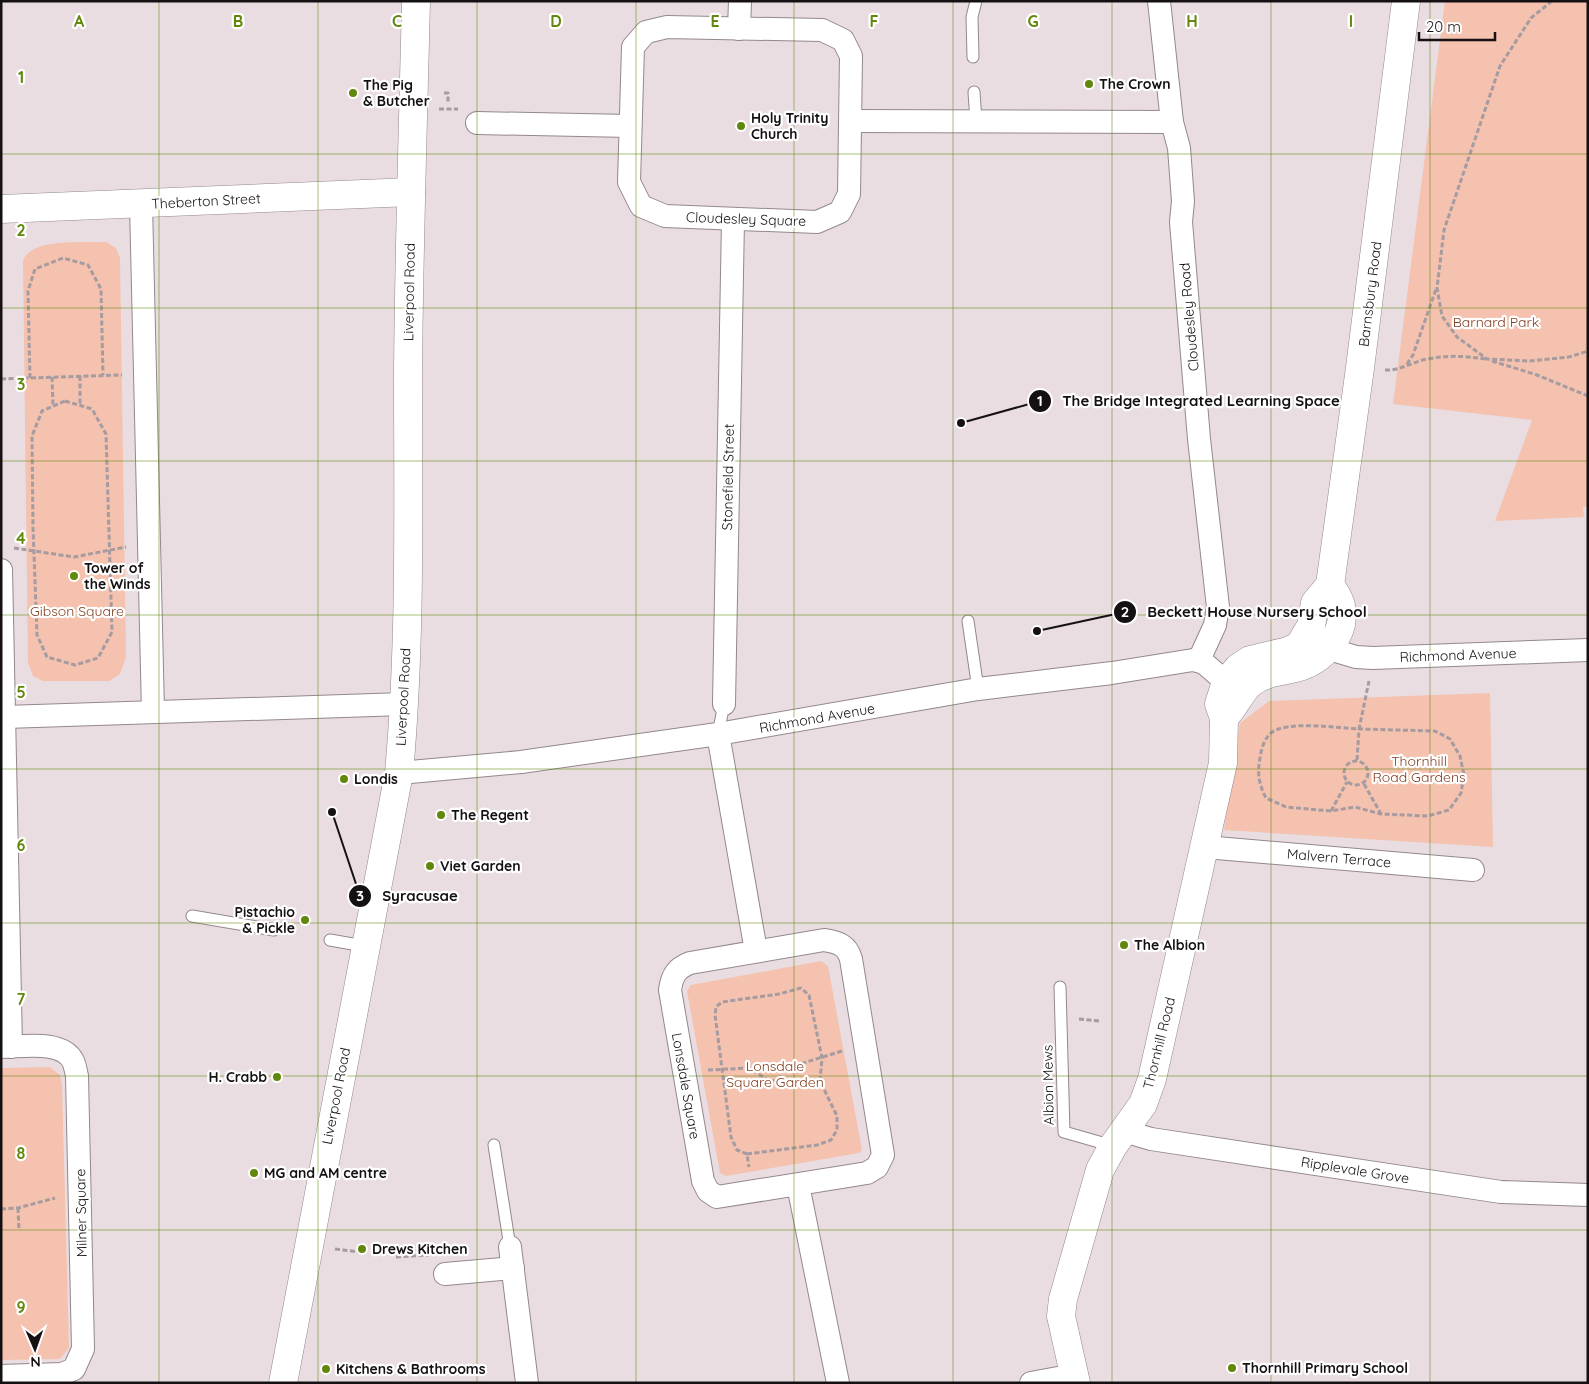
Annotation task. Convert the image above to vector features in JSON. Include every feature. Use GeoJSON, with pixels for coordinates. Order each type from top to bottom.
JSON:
{"type":"FeatureCollection","features":[{"type":"Feature","properties":{"kind":"street","name":"Liverpool Road"},"geometry":{"type":"LineString","coordinates":[[283,1383],[398,773],[404,704],[411,192],[416,1]]}},
{"type":"Feature","properties":{"kind":"street"},"geometry":{"type":"LineString","coordinates":[[739,29],[740,1]]}},
{"type":"Feature","properties":{"kind":"street","name":"Cloudesley Road"},"geometry":{"type":"LineString","coordinates":[[1159,1],[1172,122],[1179,148],[1183,201],[1181,222],[1199,439],[1218,607],[1215,625],[1199,660]]}},
{"type":"Feature","properties":{"kind":"street","name":"Barnsbury Road"},"geometry":{"type":"LineString","coordinates":[[1330,586],[1360,368],[1406,1]]}},
{"type":"Feature","properties":{"kind":"street","name":"Cloudesley Square"},"geometry":{"type":"LineString","coordinates":[[667,27],[739,29],[822,30],[843,40],[851,56],[851,121],[849,194],[840,212],[817,222],[733,220],[665,216],[641,206],[629,182],[633,47],[646,32],[667,27]]}},
{"type":"Feature","properties":{"kind":"street"},"geometry":{"type":"LineString","coordinates":[[851,121],[1172,122]]}},
{"type":"Feature","properties":{"kind":"street"},"geometry":{"type":"LineString","coordinates":[[477,123],[630,126]]}},
{"type":"Feature","properties":{"kind":"street","name":"Theberton Street"},"geometry":{"type":"LineString","coordinates":[[1,209],[411,192]]}},
{"type":"Feature","properties":{"kind":"street"},"geometry":{"type":"LineString","coordinates":[[141,204],[153,712]]}},
{"type":"Feature","properties":{"kind":"street","name":"Stonefield Street"},"geometry":{"type":"LineString","coordinates":[[724,704],[733,220]]}},
{"type":"Feature","properties":{"kind":"street"},"geometry":{"type":"LineString","coordinates":[[1,570],[5,717],[404,704]]}},
{"type":"Feature","properties":{"kind":"street"},"geometry":{"type":"LineString","coordinates":[[1330,586],[1341,605],[1341,618],[1338,631],[1329,649],[1307,664],[1271,672],[1251,682],[1224,718],[1219,704],[1226,682],[1238,668],[1250,660],[1288,651],[1299,646],[1311,626],[1315,603],[1330,586]]}},
{"type":"Feature","properties":{"kind":"street","name":"Richmond Avenue"},"geometry":{"type":"LineString","coordinates":[[1329,649],[1356,657],[1374,658],[1588,650]]}},
{"type":"Feature","properties":{"kind":"street"},"geometry":{"type":"LineString","coordinates":[[1199,660],[1226,682]]}},
{"type":"Feature","properties":{"kind":"street","name":"Richmond Avenue"},"geometry":{"type":"LineString","coordinates":[[398,773],[521,762],[718,734],[978,689],[1112,673],[1199,660]]}},
{"type":"Feature","properties":{"kind":"street","name":"Milner Square"},"geometry":{"type":"LineString","coordinates":[[5,717],[9,936],[6,1047],[47,1046],[62,1050],[73,1060],[77,1076],[83,1349],[74,1369],[62,1374],[9,1378]]}},
{"type":"Feature","properties":{"kind":"street","name":"Thornhill Road"},"geometry":{"type":"LineString","coordinates":[[1075,1379],[1062,1316],[1062,1306],[1100,1170],[1118,1138],[1143,1104],[1152,1079],[1223,764],[1224,718]]}},
{"type":"Feature","properties":{"kind":"street"},"geometry":{"type":"LineString","coordinates":[[718,734],[756,951]]}},
{"type":"Feature","properties":{"kind":"street","name":"Malvern Terrace"},"geometry":{"type":"LineString","coordinates":[[1205,846],[1473,870]]}},
{"type":"Feature","properties":{"kind":"street","name":"Lonsdale Square"},"geometry":{"type":"LineString","coordinates":[[824,940],[836,941],[848,949],[866,1042],[883,1155],[877,1167],[867,1173],[717,1197],[708,1191],[703,1182],[670,990],[672,978],[679,967],[690,963],[756,951],[824,940]]}},
{"type":"Feature","properties":{"kind":"street","name":"Ripplevale Grove"},"geometry":{"type":"LineString","coordinates":[[1118,1138],[1151,1139],[1501,1192],[1588,1195]]}},
{"type":"Feature","properties":{"kind":"street"},"geometry":{"type":"LineString","coordinates":[[798,1185],[838,1383]]}},
{"type":"Feature","properties":{"kind":"street"},"geometry":{"type":"LineString","coordinates":[[445,1274],[511,1258],[527,1383]]}},
{"type":"Feature","properties":{"kind":"street"},"geometry":{"type":"LineString","coordinates":[[1031,1383],[1075,1379]]}},
{"type":"Feature","properties":{"kind":"lane"},"geometry":{"type":"LineString","coordinates":[[973,57],[972,18],[976,1]]}},
{"type":"Feature","properties":{"kind":"lane"},"geometry":{"type":"LineString","coordinates":[[974,92],[976,122]]}},
{"type":"Feature","properties":{"kind":"lane"},"geometry":{"type":"LineString","coordinates":[[968,621],[978,689]]}},
{"type":"Feature","properties":{"kind":"lane","name":"Stonefield Street"},"geometry":{"type":"LineString","coordinates":[[718,734],[724,704]]}},
{"type":"Feature","properties":{"kind":"lane"},"geometry":{"type":"LineString","coordinates":[[192,916],[274,930]]}},
{"type":"Feature","properties":{"kind":"lane"},"geometry":{"type":"LineString","coordinates":[[330,940],[364,946]]}},
{"type":"Feature","properties":{"kind":"lane","name":"Albion Mews"},"geometry":{"type":"LineString","coordinates":[[1060,987],[1064,1132],[1118,1138]]}},
{"type":"Feature","properties":{"kind":"lane"},"geometry":{"type":"LineString","coordinates":[[494,1145],[511,1258]]}},
{"type":"Feature","properties":{"kind":"path"},"geometry":{"type":"LineString","coordinates":[[1406,365],[1413,355],[1437,288],[1444,230],[1500,66],[1531,18],[1552,1]]}},
{"type":"Feature","properties":{"kind":"path"},"geometry":{"type":"LineString","coordinates":[[444,93],[448,93],[448,103]]}},
{"type":"Feature","properties":{"kind":"path"},"geometry":{"type":"LineString","coordinates":[[30,378],[28,291],[35,269],[63,258],[88,265],[101,289],[104,376]]}},
{"type":"Feature","properties":{"kind":"path"},"geometry":{"type":"LineString","coordinates":[[1437,288],[1442,316],[1457,337],[1486,360],[1529,361],[1569,357],[1588,351]]}},
{"type":"Feature","properties":{"kind":"path"},"geometry":{"type":"LineString","coordinates":[[1360,368],[1396,371],[1406,365],[1456,355],[1486,360],[1537,375],[1588,396]]}},
{"type":"Feature","properties":{"kind":"path"},"geometry":{"type":"LineString","coordinates":[[1,379],[145,374]]}},
{"type":"Feature","properties":{"kind":"path"},"geometry":{"type":"LineString","coordinates":[[80,376],[80,406]]}},
{"type":"Feature","properties":{"kind":"path"},"geometry":{"type":"LineString","coordinates":[[52,377],[53,406]]}},
{"type":"Feature","properties":{"kind":"path"},"geometry":{"type":"LineString","coordinates":[[65,401],[80,406],[92,409],[106,434],[112,632],[98,658],[75,665],[47,658],[37,635],[32,436],[42,411],[65,401]]}},
{"type":"Feature","properties":{"kind":"path"},"geometry":{"type":"LineString","coordinates":[[9,547],[74,557],[148,542]]}},
{"type":"Feature","properties":{"kind":"path"},"geometry":{"type":"LineString","coordinates":[[1357,760],[1359,729],[1374,658]]}},
{"type":"Feature","properties":{"kind":"path"},"geometry":{"type":"LineString","coordinates":[[1290,726],[1359,729],[1435,730],[1450,739],[1460,756],[1464,775],[1461,793],[1449,810],[1428,816],[1381,814],[1354,807],[1331,811],[1286,807],[1266,798],[1259,784],[1258,766],[1262,748],[1271,733],[1290,726]]}},
{"type":"Feature","properties":{"kind":"path"},"geometry":{"type":"LineString","coordinates":[[1331,811],[1346,782],[1343,772],[1347,764],[1357,760],[1367,765],[1369,776],[1364,784],[1355,786],[1346,782]]}},
{"type":"Feature","properties":{"kind":"path"},"geometry":{"type":"LineString","coordinates":[[1364,784],[1381,814]]}},
{"type":"Feature","properties":{"kind":"path"},"geometry":{"type":"LineString","coordinates":[[802,988],[809,995],[822,1058],[820,1081],[837,1116],[837,1130],[831,1140],[817,1145],[747,1154],[737,1150],[731,1137],[722,1068],[715,1015],[716,1007],[722,1002],[779,994],[802,988]]}},
{"type":"Feature","properties":{"kind":"path"},"geometry":{"type":"LineString","coordinates":[[684,1074],[722,1068],[749,1068],[771,1082],[780,1078],[784,1069],[866,1042]]}},
{"type":"Feature","properties":{"kind":"path"},"geometry":{"type":"LineString","coordinates":[[747,1154],[754,1192]]}},
{"type":"Feature","properties":{"kind":"path"},"geometry":{"type":"LineString","coordinates":[[1,1208],[18,1208],[65,1195],[81,1196]]}},
{"type":"Feature","properties":{"kind":"path"},"geometry":{"type":"LineString","coordinates":[[18,1208],[18,1230]]}},
{"type":"Feature","properties":{"kind":"green space","name":"Barnard Park"},"geometry":{"type":"Polygon","coordinates":[[[1445,1],[1588,1],[1588,507],[1583,507],[1584,517],[1495,521],[1532,420],[1393,404],[1445,1]]]}},
{"type":"Feature","properties":{"kind":"green space","name":"Gibson Square"},"geometry":{"type":"Polygon","coordinates":[[[73,242],[106,242],[116,248],[120,258],[126,657],[120,674],[109,681],[43,681],[33,676],[28,663],[23,261],[28,253],[36,248],[47,245],[73,242]]]}},
{"type":"Feature","properties":{"kind":"green space","name":"Thornhill Road Gardens"},"geometry":{"type":"Polygon","coordinates":[[[1490,693],[1493,847],[1224,830],[1240,723],[1269,701],[1490,693]]]}},
{"type":"Feature","properties":{"kind":"green space","name":"Lonsdale Square Garden"},"geometry":{"type":"Polygon","coordinates":[[[821,961],[828,966],[862,1150],[859,1153],[726,1176],[720,1173],[687,991],[691,985],[821,961]]]}},
{"type":"Feature","properties":{"kind":"green space"},"geometry":{"type":"Polygon","coordinates":[[[50,1067],[60,1075],[62,1084],[69,1348],[60,1359],[1,1360],[1,1068],[50,1067]]]}},
{"type":"Feature","properties":{"kind":"place","name":"The Crown"},"geometry":{"type":"Point","coordinates":[1089,84]}},
{"type":"Feature","properties":{"kind":"place","name":"The Pig & Butcher"},"geometry":{"type":"Point","coordinates":[353,93]}},
{"type":"Feature","properties":{"kind":"place","name":"Holy Trinity Church"},"geometry":{"type":"Point","coordinates":[741,126]}},
{"type":"Feature","properties":{"kind":"place","name":"The Bridge Integrated Learning Space"},"geometry":{"type":"Point","coordinates":[961,423]}},
{"type":"Feature","properties":{"kind":"place","name":"Tower of the Winds"},"geometry":{"type":"Point","coordinates":[74,576]}},
{"type":"Feature","properties":{"kind":"place","name":"Beckett House Nursery School"},"geometry":{"type":"Point","coordinates":[1037,631]}},
{"type":"Feature","properties":{"kind":"place","name":"Londis"},"geometry":{"type":"Point","coordinates":[344,779]}},
{"type":"Feature","properties":{"kind":"place","name":"Syracusae"},"geometry":{"type":"Point","coordinates":[332,812]}},
{"type":"Feature","properties":{"kind":"place","name":"The Regent"},"geometry":{"type":"Point","coordinates":[441,815]}},
{"type":"Feature","properties":{"kind":"place","name":"Viet Garden"},"geometry":{"type":"Point","coordinates":[430,866]}},
{"type":"Feature","properties":{"kind":"place","name":"Pistachio & Pickle"},"geometry":{"type":"Point","coordinates":[305,920]}},
{"type":"Feature","properties":{"kind":"place","name":"The Albion"},"geometry":{"type":"Point","coordinates":[1124,945]}},
{"type":"Feature","properties":{"kind":"place","name":"H. Crabb"},"geometry":{"type":"Point","coordinates":[277,1077]}},
{"type":"Feature","properties":{"kind":"place","name":"MG and AM centre"},"geometry":{"type":"Point","coordinates":[254,1173]}},
{"type":"Feature","properties":{"kind":"place","name":"Drews Kitchen"},"geometry":{"type":"Point","coordinates":[362,1249]}},
{"type":"Feature","properties":{"kind":"place","name":"Thornhill Primary School"},"geometry":{"type":"Point","coordinates":[1232,1368]}},
{"type":"Feature","properties":{"kind":"place","name":"Kitchens & Bathrooms"},"geometry":{"type":"Point","coordinates":[326,1369]}}]}
